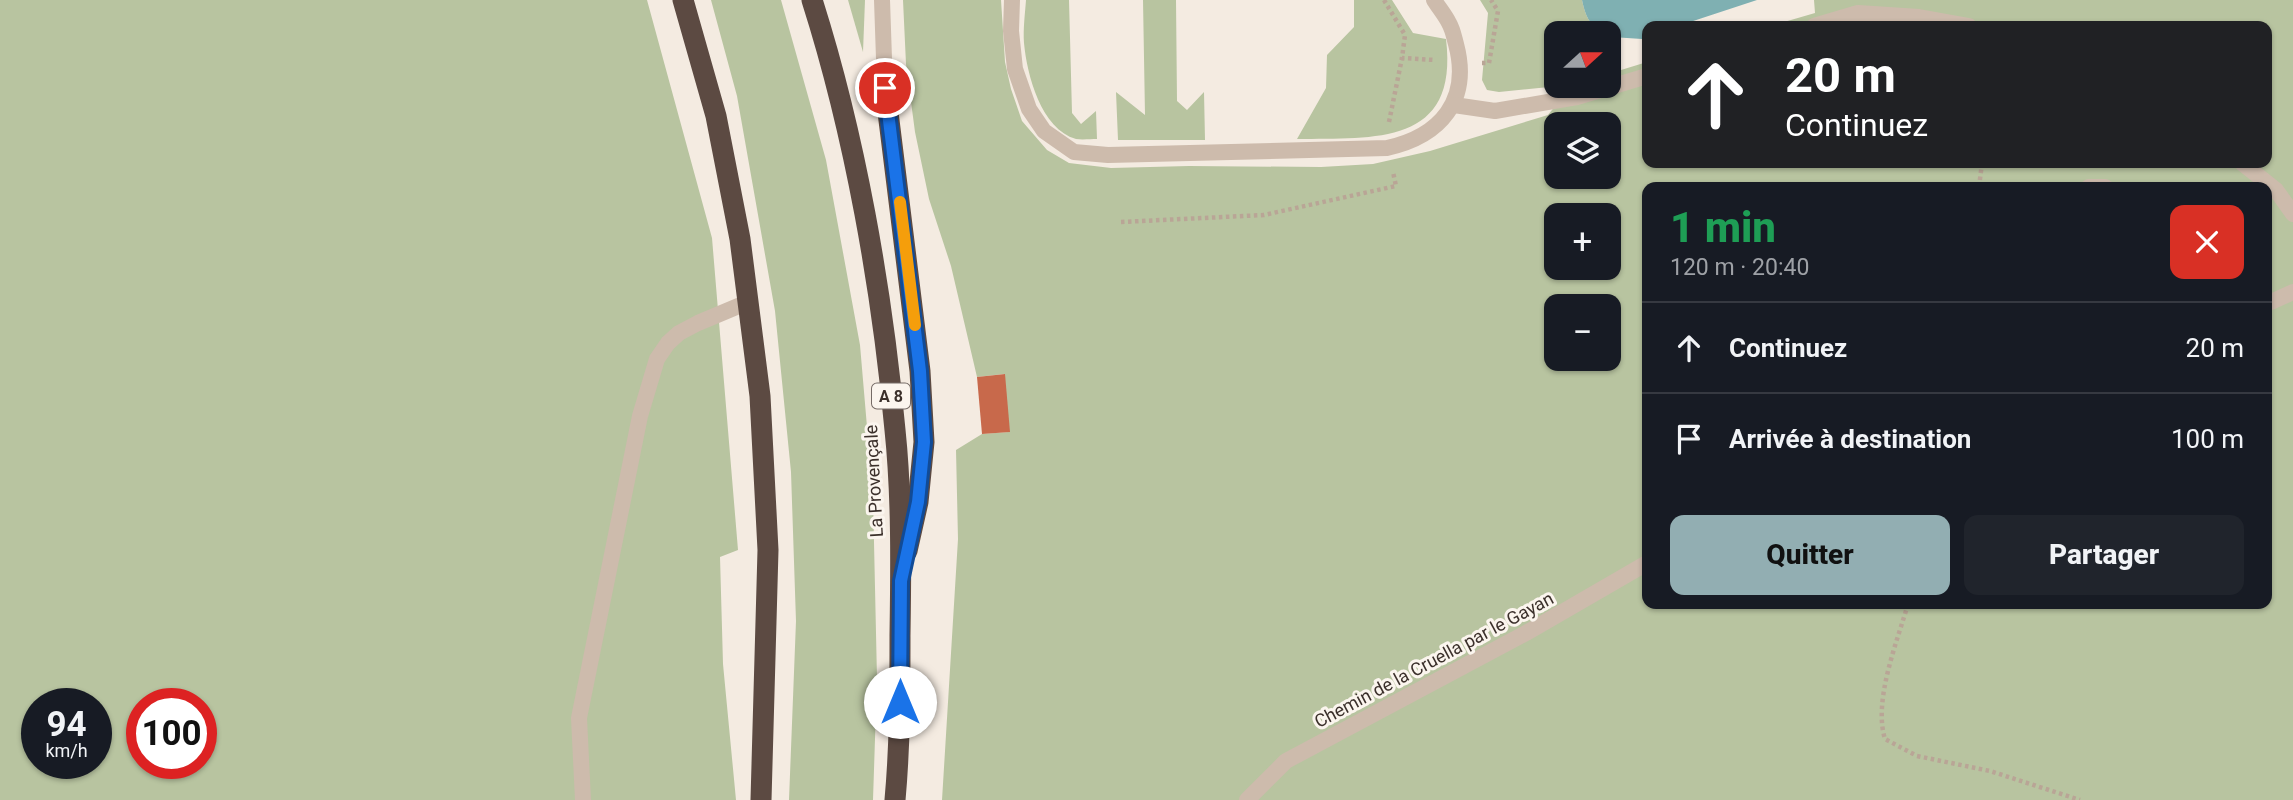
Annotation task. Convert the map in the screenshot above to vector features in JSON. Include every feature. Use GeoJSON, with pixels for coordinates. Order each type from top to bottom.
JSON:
{"type":"FeatureCollection","features":[{"type":"Feature","properties":{"kind":"highway"},"geometry":{"type":"LineString","coordinates":[[683,0],[716,116],[740,239],[760,396],[768,550],[761,800]]}},
{"type":"Feature","properties":{"kind":"highway","name":"La Provençale"},"geometry":{"type":"LineString","coordinates":[[812,0],[848,135],[884,338],[895,432],[901,581],[899,751],[895,800]]}},
{"type":"Feature","properties":{"kind":"highway"},"geometry":{"type":"LineString","coordinates":[[885,88],[920,371],[924,442],[918,502],[901,581]]}},
{"type":"Feature","properties":{"kind":"lane"},"geometry":{"type":"LineString","coordinates":[[882,0],[885,88]]}},
{"type":"Feature","properties":{"kind":"lane"},"geometry":{"type":"LineString","coordinates":[[1012,0],[1016,69],[1029,109],[1044,131],[1074,152],[1108,155],[1387,148],[1405,144],[1439,124],[1454,105],[1459,89],[1461,62],[1451,25],[1434,0]]}},
{"type":"Feature","properties":{"kind":"lane"},"geometry":{"type":"LineString","coordinates":[[1831,21],[1858,13],[1941,21]]}},
{"type":"Feature","properties":{"kind":"lane"},"geometry":{"type":"LineString","coordinates":[[1454,105],[1494,111],[1577,97],[1642,78]]}},
{"type":"Feature","properties":{"kind":"lane"},"geometry":{"type":"LineString","coordinates":[[2248,168],[2266,182]]}},
{"type":"Feature","properties":{"kind":"lane"},"geometry":{"type":"LineString","coordinates":[[2272,187],[2293,214]]}},
{"type":"Feature","properties":{"kind":"lane"},"geometry":{"type":"LineString","coordinates":[[2272,301],[2293,292]]}},
{"type":"Feature","properties":{"kind":"lane"},"geometry":{"type":"LineString","coordinates":[[583,800],[579,718],[640,416],[657,359],[679,333],[748,302]]}},
{"type":"Feature","properties":{"kind":"lane","name":"Chemin de la Cruella par le Gayan"},"geometry":{"type":"LineString","coordinates":[[1247,800],[1286,761],[1526,633],[1642,566]]}},
{"type":"Feature","properties":{"kind":"path"},"geometry":{"type":"LineString","coordinates":[[1121,222],[1264,215],[1396,186],[1386,138],[1402,58]]}},
{"type":"Feature","properties":{"kind":"path"},"geometry":{"type":"LineString","coordinates":[[1907,609],[1886,684],[1880,724],[1885,738],[1917,757],[1990,771],[2080,800]]}},
{"type":"Feature","properties":{"kind":"green space"},"geometry":{"type":"Polygon","coordinates":[[[0,0],[647,0],[712,238],[738,550],[720,557],[723,664],[736,800],[0,800],[0,0]]]}},
{"type":"Feature","properties":{"kind":"green space"},"geometry":{"type":"Polygon","coordinates":[[[711,0],[781,0],[826,160],[860,345],[873,497],[877,678],[873,800],[789,800],[796,621],[791,472],[775,311],[737,96],[711,0]]]}},
{"type":"Feature","properties":{"kind":"green space"},"geometry":{"type":"Polygon","coordinates":[[[848,0],[865,0],[863,52],[848,0]]]}},
{"type":"Feature","properties":{"kind":"green space"},"geometry":{"type":"Polygon","coordinates":[[[903,0],[1001,0],[1005,62],[1022,121],[1047,150],[1069,163],[1111,168],[1321,167],[1373,164],[1430,151],[1544,116],[1544,189],[1621,189],[1621,112],[1550,112],[1561,98],[1621,98],[1621,70],[1642,64],[1642,168],[2272,168],[2272,21],[1787,21],[1815,13],[1814,0],[2293,0],[2293,800],[942,800],[958,539],[956,450],[982,434],[1009,432],[1004,374],[977,377],[951,266],[929,199],[915,132],[906,64],[903,0]]]}},
{"type":"Feature","properties":{"kind":"green space"},"geometry":{"type":"Polygon","coordinates":[[[1026,0],[1069,0],[1072,113],[1081,124],[1096,111],[1097,139],[1076,139],[1064,133],[1045,113],[1028,70],[1024,43],[1026,0]]]}},
{"type":"Feature","properties":{"kind":"green space"},"geometry":{"type":"Polygon","coordinates":[[[1143,0],[1176,0],[1177,101],[1187,110],[1204,92],[1205,140],[1118,140],[1116,92],[1145,115],[1143,0]]]}},
{"type":"Feature","properties":{"kind":"green space"},"geometry":{"type":"Polygon","coordinates":[[[1354,0],[1392,0],[1413,33],[1446,39],[1447,74],[1439,100],[1425,117],[1406,129],[1355,138],[1297,139],[1326,88],[1327,55],[1354,27],[1354,0]]]}},
{"type":"Feature","properties":{"kind":"green space"},"geometry":{"type":"Polygon","coordinates":[[[1480,0],[1582,0],[1590,21],[1544,21],[1544,88],[1499,92],[1487,90],[1482,80],[1488,13],[1480,0]]]}},
{"type":"Feature","properties":{"kind":"water"},"geometry":{"type":"Polygon","coordinates":[[[1582,0],[1757,0],[1693,21],[1642,21],[1642,39],[1621,38],[1621,21],[1590,21],[1582,0]]]}},
{"type":"Feature","properties":{"kind":"building"},"geometry":{"type":"Polygon","coordinates":[[[1005,374],[1010,432],[982,434],[977,377],[1005,374]]]}},
{"type":"Feature","properties":{"kind":"slow traffic"},"geometry":{"type":"LineString","coordinates":[[900,202],[915,325]]}},
{"type":"Feature","properties":{"kind":"route"},"geometry":{"type":"LineString","coordinates":[[885,88],[920,371],[924,442],[918,502],[901,581],[900,702]]}}]}
